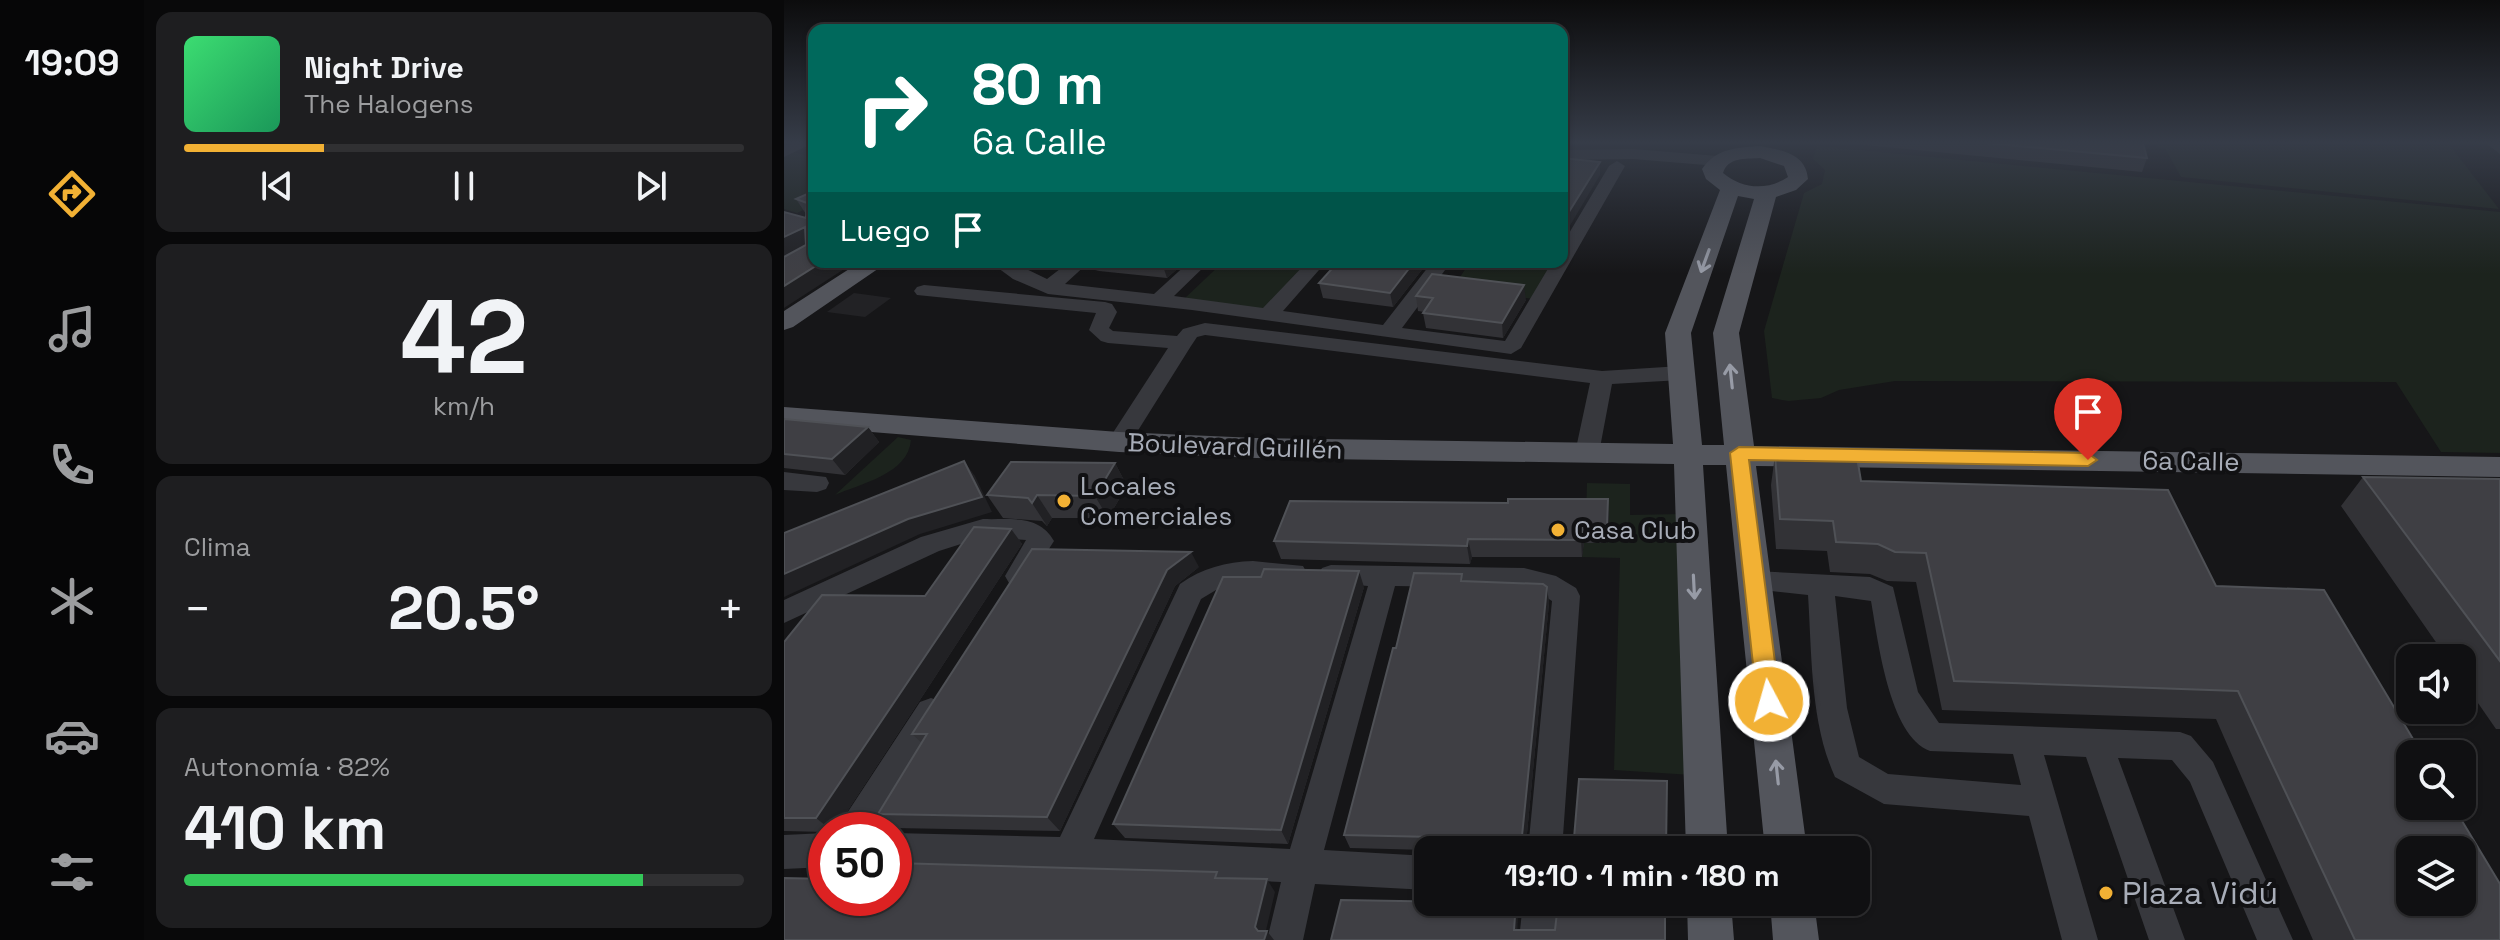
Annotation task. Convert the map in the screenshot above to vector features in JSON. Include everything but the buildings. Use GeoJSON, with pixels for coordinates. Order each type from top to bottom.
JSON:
{"type":"FeatureCollection","features":[{"type":"Feature","properties":{"kind":"main road"},"geometry":{"type":"LineString","coordinates":[[1706,836],[1688,453],[1678,333],[1717,187]]}},
{"type":"Feature","properties":{"kind":"main road"},"geometry":{"type":"LineString","coordinates":[[1754,187],[1767,192],[1785,187]]}},
{"type":"Feature","properties":{"kind":"main road"},"geometry":{"type":"LineString","coordinates":[[1767,192],[1726,333],[1784,836]]}},
{"type":"Feature","properties":{"kind":"main road"},"geometry":{"type":"LineString","coordinates":[[784,322],[867,268]]}},
{"type":"Feature","properties":{"kind":"main road","name":"Boulevard Guillén"},"geometry":{"type":"LineString","coordinates":[[784,416],[1119,442],[1256,448],[1688,453]]}},
{"type":"Feature","properties":{"kind":"main road","name":"6a Calle"},"geometry":{"type":"LineString","coordinates":[[1688,453],[2500,467]]}},
{"type":"Feature","properties":{"kind":"main road"},"geometry":{"type":"LineString","coordinates":[[1710,916],[1711,940]]}},
{"type":"Feature","properties":{"kind":"main road"},"geometry":{"type":"LineString","coordinates":[[1793,916],[1796,940]]}},
{"type":"Feature","properties":{"kind":"street"},"geometry":{"type":"LineString","coordinates":[[1568,249],[1605,187]]}},
{"type":"Feature","properties":{"kind":"street"},"geometry":{"type":"LineString","coordinates":[[1007,268],[1017,276],[1048,288],[1160,299],[1511,348],[1557,268]]}},
{"type":"Feature","properties":{"kind":"street"},"geometry":{"type":"LineString","coordinates":[[1048,288],[1073,268]]}},
{"type":"Feature","properties":{"kind":"street"},"geometry":{"type":"LineString","coordinates":[[1160,299],[1194,268]]}},
{"type":"Feature","properties":{"kind":"street"},"geometry":{"type":"LineString","coordinates":[[1268,315],[1311,268]]}},
{"type":"Feature","properties":{"kind":"street"},"geometry":{"type":"LineString","coordinates":[[1388,333],[1437,268]]}},
{"type":"Feature","properties":{"kind":"street"},"geometry":{"type":"LineString","coordinates":[[924,291],[1105,308],[1107,312],[1099,330],[1108,337],[1182,343]]}},
{"type":"Feature","properties":{"kind":"street"},"geometry":{"type":"LineString","coordinates":[[1119,442],[1182,343],[1190,333],[1205,329],[1602,378],[1681,373]]}},
{"type":"Feature","properties":{"kind":"street"},"geometry":{"type":"LineString","coordinates":[[1587,453],[1602,378]]}},
{"type":"Feature","properties":{"kind":"street"},"geometry":{"type":"LineString","coordinates":[[784,481],[817,483]]}},
{"type":"Feature","properties":{"kind":"street"},"geometry":{"type":"LineString","coordinates":[[789,614],[930,544],[983,528],[1033,531],[1041,541],[1007,593]]}},
{"type":"Feature","properties":{"kind":"street"},"geometry":{"type":"LineString","coordinates":[[1070,854],[1179,613],[1196,586],[1219,575],[1242,571],[1384,577],[1524,578],[1546,583],[1566,596],[1546,836]]}},
{"type":"Feature","properties":{"kind":"street"},"geometry":{"type":"LineString","coordinates":[[1285,940],[1302,867],[1384,577]]}},
{"type":"Feature","properties":{"kind":"street"},"geometry":{"type":"LineString","coordinates":[[1755,581],[1870,588],[1883,595],[1904,695],[1930,737],[2180,746],[2202,772],[2275,940]]}},
{"type":"Feature","properties":{"kind":"street"},"geometry":{"type":"LineString","coordinates":[[1820,583],[1832,708],[1846,767],[1884,789],[2042,802]]}},
{"type":"Feature","properties":{"kind":"street"},"geometry":{"type":"LineString","coordinates":[[865,812],[947,685]]}},
{"type":"Feature","properties":{"kind":"street"},"geometry":{"type":"LineString","coordinates":[[2025,742],[2080,940]]}},
{"type":"Feature","properties":{"kind":"street"},"geometry":{"type":"LineString","coordinates":[[2097,742],[2167,940]]}},
{"type":"Feature","properties":{"kind":"street"},"geometry":{"type":"LineString","coordinates":[[912,850],[1070,854],[1414,872]]}},
{"type":"Feature","properties":{"kind":"street"},"geometry":{"type":"LineString","coordinates":[[784,852],[808,851]]}},
{"type":"Feature","properties":{"kind":"street"},"geometry":{"type":"LineString","coordinates":[[1537,940],[1540,916]]}},
{"type":"Feature","properties":{"kind":"shaded area"},"geometry":{"type":"Polygon","coordinates":[[[784,187],[808,187],[808,208],[797,213],[784,209],[784,187]]]}},
{"type":"Feature","properties":{"kind":"shaded area"},"geometry":{"type":"Polygon","coordinates":[[[1816,187],[2240,187],[2500,212],[2500,453],[2441,452],[2396,382],[1895,381],[1839,390],[1821,398],[1788,401],[1772,398],[1764,331],[1804,193],[1816,187]]]}},
{"type":"Feature","properties":{"kind":"shaded area"},"geometry":{"type":"Polygon","coordinates":[[[2279,187],[2482,187],[2499,209],[2279,187]]]}},
{"type":"Feature","properties":{"kind":"shaded area"},"geometry":{"type":"Polygon","coordinates":[[[1217,268],[1307,268],[1268,311],[1184,299],[1217,268]]]}},
{"type":"Feature","properties":{"kind":"shaded area"},"geometry":{"type":"Polygon","coordinates":[[[1466,268],[1552,268],[1535,299],[1452,289],[1466,268]]]}},
{"type":"Feature","properties":{"kind":"shaded area"},"geometry":{"type":"Polygon","coordinates":[[[854,293],[891,298],[865,317],[827,312],[854,293]]]}},
{"type":"Feature","properties":{"kind":"shaded area"},"geometry":{"type":"Polygon","coordinates":[[[898,437],[911,440],[902,461],[882,476],[835,495],[898,437]]]}},
{"type":"Feature","properties":{"kind":"shaded area"},"geometry":{"type":"Polygon","coordinates":[[[1587,483],[1630,484],[1630,515],[1681,514],[1692,775],[1614,770],[1620,558],[1582,557],[1584,543],[1607,543],[1609,518],[1586,517],[1587,483]]]}},
{"type":"Feature","properties":{"kind":"place","name":"Locales Comerciales"},"geometry":{"type":"Point","coordinates":[1064,501]}},
{"type":"Feature","properties":{"kind":"place","name":"Casa Club"},"geometry":{"type":"Point","coordinates":[1558,530]}},
{"type":"Feature","properties":{"kind":"place","name":"Plaza Vidú"},"geometry":{"type":"Point","coordinates":[2106,893]}},
{"type":"Feature","properties":{"kind":"route"},"geometry":{"type":"LineString","coordinates":[[1769,701],[1739,453],[2088,460]]}}]}
